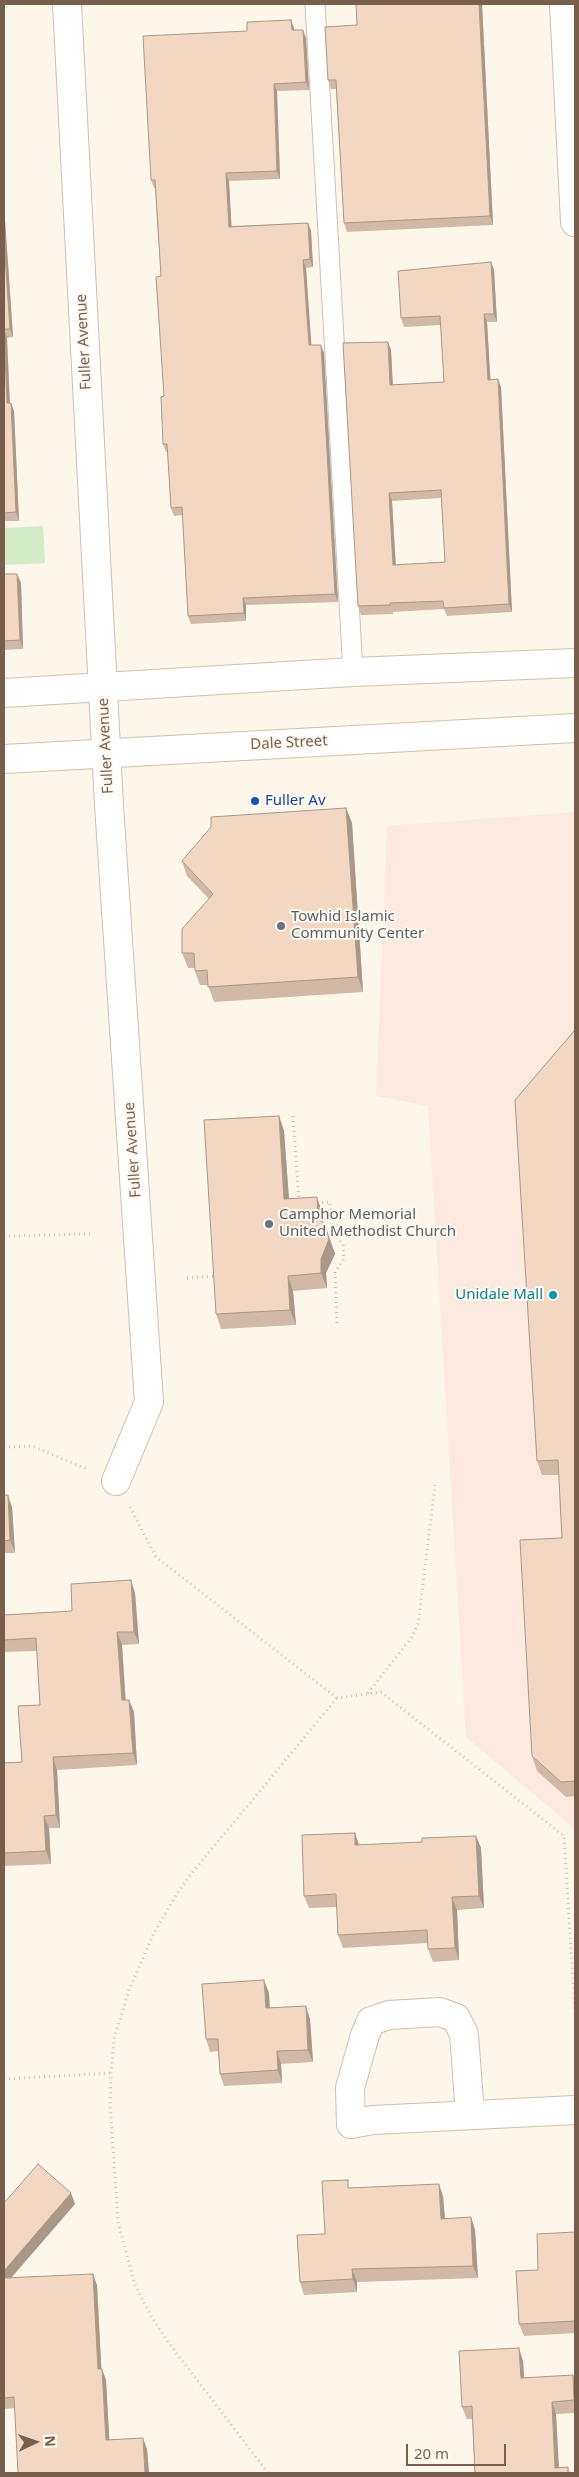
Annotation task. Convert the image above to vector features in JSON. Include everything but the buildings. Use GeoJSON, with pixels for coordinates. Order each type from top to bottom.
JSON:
{"type":"FeatureCollection","features":[{"type":"Feature","properties":{"kind":"street","name":"Fuller Avenue"},"geometry":{"type":"LineString","coordinates":[[67,4],[102,687],[149,1402],[116,1481]]}},
{"type":"Feature","properties":{"kind":"street"},"geometry":{"type":"LineString","coordinates":[[564,4],[575,222]]}},
{"type":"Feature","properties":{"kind":"street"},"geometry":{"type":"LineString","coordinates":[[4,693],[353,672],[575,662]]}},
{"type":"Feature","properties":{"kind":"street","name":"Dale Street"},"geometry":{"type":"LineString","coordinates":[[4,760],[575,728]]}},
{"type":"Feature","properties":{"kind":"street"},"geometry":{"type":"LineString","coordinates":[[470,2115],[464,2034],[456,2018],[440,2012],[389,2015],[371,2021],[365,2035],[350,2088],[351,2124],[470,2115],[575,2110]]}},
{"type":"Feature","properties":{"kind":"lane"},"geometry":{"type":"LineString","coordinates":[[315,4],[353,672]]}},
{"type":"Feature","properties":{"kind":"path"},"geometry":{"type":"LineString","coordinates":[[293,1116],[299,1204]]}},
{"type":"Feature","properties":{"kind":"path"},"geometry":{"type":"LineString","coordinates":[[315,1203],[330,1202],[332,1232],[343,1244],[344,1260],[335,1272],[337,1324]]}},
{"type":"Feature","properties":{"kind":"path"},"geometry":{"type":"LineString","coordinates":[[4,1236],[90,1234]]}},
{"type":"Feature","properties":{"kind":"path"},"geometry":{"type":"LineString","coordinates":[[187,1278],[218,1276]]}},
{"type":"Feature","properties":{"kind":"path"},"geometry":{"type":"LineString","coordinates":[[4,1447],[32,1446],[116,1481],[156,1556],[337,1698]]}},
{"type":"Feature","properties":{"kind":"path"},"geometry":{"type":"LineString","coordinates":[[368,1694],[412,1636],[418,1624],[435,1485]]}},
{"type":"Feature","properties":{"kind":"path"},"geometry":{"type":"LineString","coordinates":[[268,2473],[168,2342],[152,2318],[135,2285],[118,2222],[110,2104],[114,2039],[129,1990],[153,1935],[176,1895],[191,1874],[337,1698],[381,1692],[564,1836],[575,2012]]}},
{"type":"Feature","properties":{"kind":"path"},"geometry":{"type":"LineString","coordinates":[[4,2079],[111,2073]]}},
{"type":"Feature","properties":{"kind":"shaded area"},"geometry":{"type":"Polygon","coordinates":[[[575,812],[575,1829],[466,1737],[428,1106],[376,1096],[387,826],[575,812]]]}},
{"type":"Feature","properties":{"kind":"green space"},"geometry":{"type":"Polygon","coordinates":[[[43,526],[45,563],[4,565],[4,528],[43,526]]]}},
{"type":"Feature","properties":{"kind":"place","name":"Fuller Av"},"geometry":{"type":"Point","coordinates":[255,801]}},
{"type":"Feature","properties":{"kind":"place","name":"Towhid Islamic Community Center"},"geometry":{"type":"Point","coordinates":[281,926]}},
{"type":"Feature","properties":{"kind":"place","name":"Camphor Memorial United Methodist Church"},"geometry":{"type":"Point","coordinates":[269,1224]}},
{"type":"Feature","properties":{"kind":"place","name":"Unidale Mall"},"geometry":{"type":"Point","coordinates":[553,1295]}}]}
